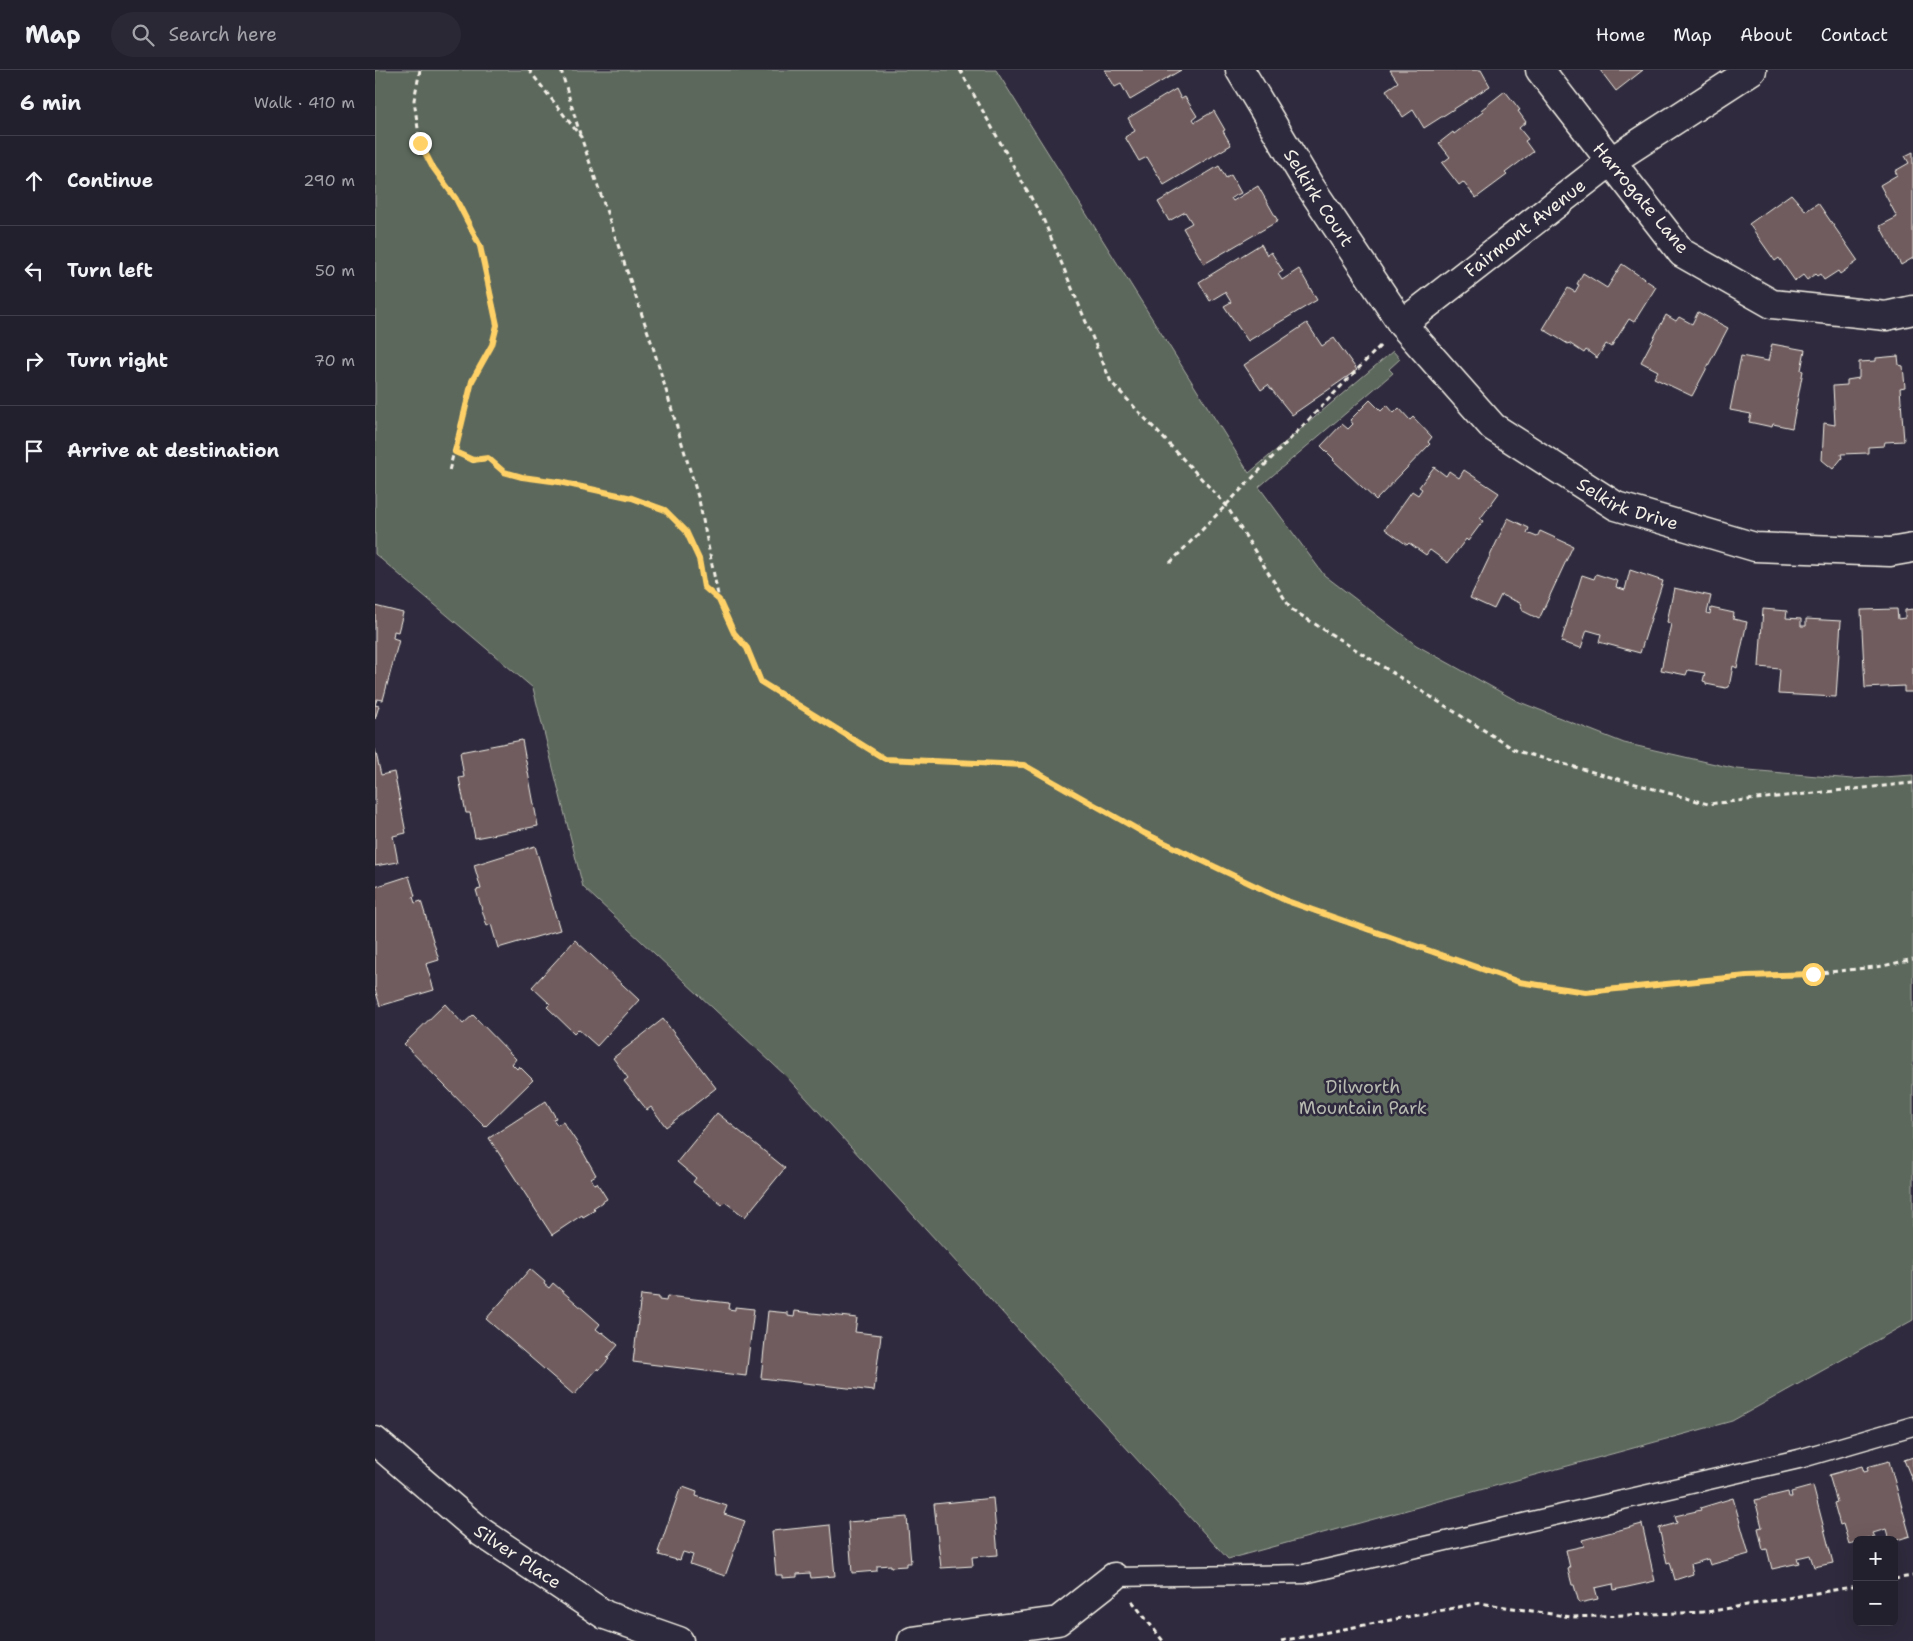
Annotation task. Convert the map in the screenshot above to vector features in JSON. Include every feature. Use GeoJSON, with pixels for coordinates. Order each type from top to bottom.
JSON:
{"type":"FeatureCollection","features":[{"type":"Feature","properties":{"kind":"street","name":"Selkirk Court"},"geometry":{"type":"LineString","coordinates":[[1240,70],[1309,185],[1402,324]]}},
{"type":"Feature","properties":{"kind":"street","name":"Harrogate Lane"},"geometry":{"type":"LineString","coordinates":[[1540,70],[1609,162],[1682,254],[1772,304],[1886,316],[1913,310]]}},
{"type":"Feature","properties":{"kind":"street","name":"Fairmont Avenue"},"geometry":{"type":"LineString","coordinates":[[1402,324],[1609,162],[1752,70]]}},
{"type":"Feature","properties":{"kind":"street","name":"Selkirk Drive"},"geometry":{"type":"LineString","coordinates":[[1402,324],[1493,427],[1616,506],[1755,547],[1889,552],[1913,548]]}},
{"type":"Feature","properties":{"kind":"street","name":"Silver Place"},"geometry":{"type":"LineString","coordinates":[[375,1441],[481,1532],[605,1615],[679,1641]]}},
{"type":"Feature","properties":{"kind":"street"},"geometry":{"type":"LineString","coordinates":[[912,1641],[1004,1635],[1058,1621],[1114,1577]]}},
{"type":"Feature","properties":{"kind":"lane"},"geometry":{"type":"LineString","coordinates":[[1114,1577],[1304,1574],[1789,1461],[1913,1426]]}},
{"type":"Feature","properties":{"kind":"path"},"geometry":{"type":"LineString","coordinates":[[420,70],[414,100],[420,143],[432,166],[456,199],[480,246],[497,325],[492,345],[472,381],[449,471]]}},
{"type":"Feature","properties":{"kind":"path"},"geometry":{"type":"LineString","coordinates":[[529,70],[581,137]]}},
{"type":"Feature","properties":{"kind":"path"},"geometry":{"type":"LineString","coordinates":[[561,70],[581,137],[653,347],[696,490],[719,600],[734,633],[747,648],[761,682],[885,759],[1024,765],[1144,833],[1287,901],[1519,982],[1586,992],[1747,976],[1813,974],[1883,966],[1913,960]]}},
{"type":"Feature","properties":{"kind":"path"},"geometry":{"type":"LineString","coordinates":[[960,70],[1044,221],[1111,382],[1226,505],[1291,609],[1517,751],[1708,804],[1913,783]]}},
{"type":"Feature","properties":{"kind":"path"},"geometry":{"type":"LineString","coordinates":[[1170,563],[1402,324]]}},
{"type":"Feature","properties":{"kind":"path"},"geometry":{"type":"LineString","coordinates":[[455,452],[473,460],[488,458],[504,472],[522,477],[559,482],[623,496],[665,510],[686,531],[699,559],[704,587],[719,600]]}},
{"type":"Feature","properties":{"kind":"path"},"geometry":{"type":"LineString","coordinates":[[1898,1578],[1913,1576]]}},
{"type":"Feature","properties":{"kind":"path"},"geometry":{"type":"LineString","coordinates":[[1114,1577],[1163,1641],[1166,1641]]}},
{"type":"Feature","properties":{"kind":"path"},"geometry":{"type":"LineString","coordinates":[[1281,1641],[1480,1603],[1571,1617],[1707,1612],[1853,1587]]}},
{"type":"Feature","properties":{"kind":"green space","name":"Dilworth Mountain Park"},"geometry":{"type":"Polygon","coordinates":[[[375,70],[996,70],[1249,473],[1393,351],[1400,359],[1389,369],[1393,373],[1259,487],[1324,575],[1416,645],[1517,701],[1624,743],[1737,769],[1852,779],[1913,775],[1913,1320],[1732,1421],[1228,1559],[786,1076],[583,887],[533,688],[375,554],[375,70]]]}},
{"type":"Feature","properties":{"kind":"building"},"geometry":{"type":"Polygon","coordinates":[[[1105,70],[1181,70],[1130,100],[1121,84],[1115,87],[1105,70]]]}},
{"type":"Feature","properties":{"kind":"building"},"geometry":{"type":"Polygon","coordinates":[[[1390,70],[1481,70],[1490,86],[1424,128],[1413,110],[1403,117],[1386,90],[1398,82],[1390,70]]]}},
{"type":"Feature","properties":{"kind":"building"},"geometry":{"type":"Polygon","coordinates":[[[1600,70],[1643,70],[1616,91],[1600,70]]]}},
{"type":"Feature","properties":{"kind":"building"},"geometry":{"type":"Polygon","coordinates":[[[1176,89],[1181,99],[1185,97],[1197,116],[1193,119],[1195,122],[1214,111],[1231,145],[1164,185],[1147,157],[1139,161],[1125,137],[1135,131],[1128,118],[1176,89]]]}},
{"type":"Feature","properties":{"kind":"building"},"geometry":{"type":"Polygon","coordinates":[[[1505,91],[1520,110],[1518,111],[1526,122],[1519,128],[1528,139],[1525,141],[1533,152],[1505,173],[1507,175],[1476,198],[1463,182],[1459,185],[1442,163],[1450,157],[1439,143],[1483,112],[1481,110],[1505,91]]]}},
{"type":"Feature","properties":{"kind":"building"},"geometry":{"type":"Polygon","coordinates":[[[1913,152],[1913,258],[1901,265],[1880,226],[1897,217],[1880,185],[1897,175],[1895,171],[1909,163],[1905,156],[1913,152]]]}},
{"type":"Feature","properties":{"kind":"building"},"geometry":{"type":"Polygon","coordinates":[[[1219,166],[1226,178],[1231,175],[1241,193],[1231,198],[1233,201],[1258,186],[1278,221],[1204,264],[1183,228],[1192,223],[1185,212],[1169,221],[1158,202],[1219,166]]]}},
{"type":"Feature","properties":{"kind":"building"},"geometry":{"type":"Polygon","coordinates":[[[1791,194],[1806,211],[1818,203],[1858,261],[1840,274],[1838,271],[1824,280],[1820,274],[1817,276],[1815,274],[1807,280],[1803,275],[1795,281],[1779,258],[1775,261],[1749,224],[1791,194]]]}},
{"type":"Feature","properties":{"kind":"building"},"geometry":{"type":"Polygon","coordinates":[[[1261,244],[1267,255],[1271,252],[1283,271],[1278,274],[1282,280],[1299,269],[1317,300],[1248,341],[1224,306],[1231,302],[1225,292],[1210,301],[1199,282],[1261,244]]]}},
{"type":"Feature","properties":{"kind":"building"},"geometry":{"type":"Polygon","coordinates":[[[1622,264],[1656,287],[1634,322],[1629,319],[1611,347],[1606,344],[1597,358],[1586,350],[1584,353],[1543,329],[1568,288],[1575,292],[1583,273],[1607,288],[1622,264]]]}},
{"type":"Feature","properties":{"kind":"building"},"geometry":{"type":"Polygon","coordinates":[[[1698,312],[1728,328],[1692,396],[1654,378],[1658,371],[1641,362],[1666,315],[1676,321],[1679,317],[1692,324],[1698,312]]]}},
{"type":"Feature","properties":{"kind":"building"},"geometry":{"type":"Polygon","coordinates":[[[1307,323],[1322,346],[1334,338],[1357,370],[1292,415],[1268,385],[1261,390],[1244,365],[1307,323]]]}},
{"type":"Feature","properties":{"kind":"building"},"geometry":{"type":"Polygon","coordinates":[[[1772,344],[1805,350],[1792,428],[1773,424],[1772,427],[1749,422],[1751,414],[1730,410],[1741,356],[1768,361],[1772,344]]]}},
{"type":"Feature","properties":{"kind":"building"},"geometry":{"type":"Polygon","coordinates":[[[1898,356],[1899,365],[1903,366],[1905,387],[1900,388],[1904,441],[1885,442],[1884,446],[1868,447],[1868,453],[1841,454],[1842,458],[1833,469],[1822,460],[1824,423],[1835,425],[1833,386],[1847,385],[1847,380],[1859,378],[1859,362],[1876,361],[1876,358],[1898,356]]]}},
{"type":"Feature","properties":{"kind":"building"},"geometry":{"type":"Polygon","coordinates":[[[1370,400],[1381,411],[1387,405],[1394,413],[1399,408],[1410,420],[1413,417],[1432,437],[1428,442],[1430,444],[1376,500],[1333,460],[1321,446],[1342,424],[1348,429],[1353,424],[1350,420],[1370,400]]]}},
{"type":"Feature","properties":{"kind":"building"},"geometry":{"type":"Polygon","coordinates":[[[1434,467],[1446,476],[1449,471],[1459,478],[1464,470],[1499,493],[1480,519],[1483,521],[1468,541],[1466,539],[1448,563],[1430,550],[1426,555],[1409,543],[1407,545],[1385,529],[1412,491],[1418,495],[1422,489],[1419,487],[1434,467]]]}},
{"type":"Feature","properties":{"kind":"building"},"geometry":{"type":"Polygon","coordinates":[[[1508,518],[1529,528],[1527,533],[1537,537],[1540,531],[1573,546],[1539,619],[1523,611],[1520,603],[1501,595],[1494,609],[1470,598],[1508,518]]]}},
{"type":"Feature","properties":{"kind":"building"},"geometry":{"type":"Polygon","coordinates":[[[1630,570],[1663,581],[1640,653],[1599,642],[1601,634],[1587,630],[1581,648],[1561,642],[1582,575],[1594,579],[1596,574],[1618,581],[1616,587],[1625,590],[1630,570]]]}},
{"type":"Feature","properties":{"kind":"building"},"geometry":{"type":"Polygon","coordinates":[[[1674,588],[1711,596],[1707,613],[1710,614],[1711,608],[1734,613],[1733,619],[1747,622],[1737,668],[1733,666],[1729,687],[1706,684],[1703,681],[1705,673],[1688,670],[1686,675],[1661,670],[1671,624],[1667,622],[1674,588]]]}},
{"type":"Feature","properties":{"kind":"building"},"geometry":{"type":"Polygon","coordinates":[[[375,606],[403,613],[398,632],[394,631],[393,638],[399,640],[383,700],[377,699],[375,705],[375,606]]]}},
{"type":"Feature","properties":{"kind":"building"},"geometry":{"type":"Polygon","coordinates":[[[1763,609],[1787,611],[1786,618],[1801,619],[1801,626],[1806,626],[1806,619],[1841,621],[1836,697],[1778,694],[1780,669],[1759,667],[1763,609]]]}},
{"type":"Feature","properties":{"kind":"building"},"geometry":{"type":"Polygon","coordinates":[[[1897,609],[1898,619],[1905,618],[1905,610],[1913,609],[1913,692],[1904,692],[1904,686],[1865,688],[1861,610],[1897,609]]]}},
{"type":"Feature","properties":{"kind":"building"},"geometry":{"type":"Polygon","coordinates":[[[375,705],[379,706],[375,719],[375,705]]]}},
{"type":"Feature","properties":{"kind":"building"},"geometry":{"type":"Polygon","coordinates":[[[522,740],[538,826],[475,838],[470,813],[466,813],[459,778],[464,777],[460,752],[522,740]]]}},
{"type":"Feature","properties":{"kind":"building"},"geometry":{"type":"Polygon","coordinates":[[[375,749],[381,775],[394,772],[406,833],[393,836],[398,862],[375,866],[375,749]]]}},
{"type":"Feature","properties":{"kind":"building"},"geometry":{"type":"Polygon","coordinates":[[[535,846],[560,930],[498,948],[491,924],[487,926],[476,890],[481,889],[474,865],[535,846]]]}},
{"type":"Feature","properties":{"kind":"building"},"geometry":{"type":"Polygon","coordinates":[[[409,876],[415,896],[413,897],[415,903],[421,901],[439,960],[426,964],[434,990],[380,1006],[375,989],[375,887],[409,876]]]}},
{"type":"Feature","properties":{"kind":"building"},"geometry":{"type":"Polygon","coordinates":[[[575,940],[639,1000],[597,1046],[578,1029],[574,1033],[547,1007],[550,1004],[532,987],[575,940]]]}},
{"type":"Feature","properties":{"kind":"building"},"geometry":{"type":"Polygon","coordinates":[[[445,1004],[463,1024],[473,1015],[516,1059],[512,1064],[517,1069],[519,1066],[533,1080],[485,1127],[404,1044],[445,1004]]]}},
{"type":"Feature","properties":{"kind":"building"},"geometry":{"type":"Polygon","coordinates":[[[663,1019],[716,1088],[666,1127],[651,1107],[647,1110],[624,1081],[628,1078],[613,1058],[663,1019]]]}},
{"type":"Feature","properties":{"kind":"building"},"geometry":{"type":"Polygon","coordinates":[[[546,1101],[556,1118],[553,1119],[557,1125],[563,1122],[580,1147],[596,1175],[591,1178],[594,1184],[597,1183],[607,1199],[593,1208],[595,1210],[583,1217],[582,1215],[552,1235],[489,1138],[546,1101]]]}},
{"type":"Feature","properties":{"kind":"building"},"geometry":{"type":"Polygon","coordinates":[[[717,1113],[785,1168],[745,1217],[725,1202],[722,1205],[693,1182],[696,1178],[677,1162],[717,1113]]]}},
{"type":"Feature","properties":{"kind":"building"},"geometry":{"type":"Polygon","coordinates":[[[530,1269],[549,1288],[553,1283],[600,1324],[596,1329],[618,1345],[607,1358],[609,1359],[599,1370],[598,1368],[574,1395],[486,1319],[530,1269]]]}},
{"type":"Feature","properties":{"kind":"building"},"geometry":{"type":"Polygon","coordinates":[[[641,1295],[659,1297],[659,1300],[666,1301],[667,1296],[729,1303],[728,1309],[735,1310],[735,1307],[754,1309],[746,1376],[633,1362],[641,1295]]]}},
{"type":"Feature","properties":{"kind":"building"},"geometry":{"type":"Polygon","coordinates":[[[768,1311],[788,1313],[788,1316],[794,1317],[795,1311],[857,1318],[855,1332],[881,1335],[874,1391],[761,1378],[768,1311]]]}},
{"type":"Feature","properties":{"kind":"building"},"geometry":{"type":"Polygon","coordinates":[[[1913,1457],[1913,1482],[1904,1460],[1913,1457]]]}},
{"type":"Feature","properties":{"kind":"building"},"geometry":{"type":"Polygon","coordinates":[[[1889,1461],[1910,1536],[1898,1540],[1898,1536],[1888,1536],[1886,1529],[1873,1533],[1874,1536],[1853,1536],[1853,1543],[1849,1544],[1843,1524],[1840,1525],[1834,1503],[1837,1502],[1829,1475],[1862,1466],[1864,1472],[1868,1471],[1867,1467],[1889,1461]]]}},
{"type":"Feature","properties":{"kind":"building"},"geometry":{"type":"Polygon","coordinates":[[[1813,1486],[1833,1563],[1814,1567],[1810,1555],[1797,1558],[1799,1563],[1772,1569],[1767,1549],[1763,1550],[1758,1528],[1762,1527],[1755,1500],[1788,1492],[1789,1497],[1792,1497],[1791,1492],[1813,1486]]]}},
{"type":"Feature","properties":{"kind":"building"},"geometry":{"type":"Polygon","coordinates":[[[683,1487],[697,1492],[696,1496],[727,1506],[724,1514],[745,1521],[725,1576],[690,1564],[693,1555],[683,1552],[680,1560],[677,1560],[659,1555],[660,1552],[658,1552],[680,1489],[683,1487]]]}},
{"type":"Feature","properties":{"kind":"building"},"geometry":{"type":"Polygon","coordinates":[[[993,1498],[998,1555],[972,1557],[973,1566],[941,1568],[934,1504],[993,1498]]]}},
{"type":"Feature","properties":{"kind":"building"},"geometry":{"type":"Polygon","coordinates":[[[1733,1498],[1749,1554],[1710,1565],[1708,1559],[1691,1564],[1693,1574],[1675,1580],[1670,1562],[1667,1563],[1659,1528],[1677,1523],[1675,1516],[1701,1510],[1700,1508],[1733,1498]]]}},
{"type":"Feature","properties":{"kind":"building"},"geometry":{"type":"Polygon","coordinates":[[[907,1517],[911,1563],[906,1563],[906,1566],[877,1566],[877,1571],[852,1573],[848,1522],[907,1517]]]}},
{"type":"Feature","properties":{"kind":"building"},"geometry":{"type":"Polygon","coordinates":[[[1642,1524],[1655,1581],[1614,1590],[1613,1584],[1595,1588],[1598,1599],[1579,1603],[1568,1569],[1570,1568],[1566,1550],[1584,1546],[1582,1540],[1642,1524]]]}},
{"type":"Feature","properties":{"kind":"building"},"geometry":{"type":"Polygon","coordinates":[[[830,1525],[835,1576],[811,1578],[810,1573],[797,1574],[797,1577],[782,1578],[782,1575],[776,1575],[772,1531],[830,1525]]]}},
{"type":"Feature","properties":{"kind":"route"},"geometry":{"type":"LineString","coordinates":[[420,143],[432,166],[456,199],[480,246],[497,325],[492,345],[472,381],[455,452],[473,460],[488,458],[504,472],[522,477],[559,482],[632,498],[665,510],[686,531],[699,559],[704,587],[719,600],[734,633],[747,648],[761,682],[885,759],[1024,765],[1144,833],[1287,901],[1519,982],[1586,992],[1747,976],[1813,974]]}}]}
